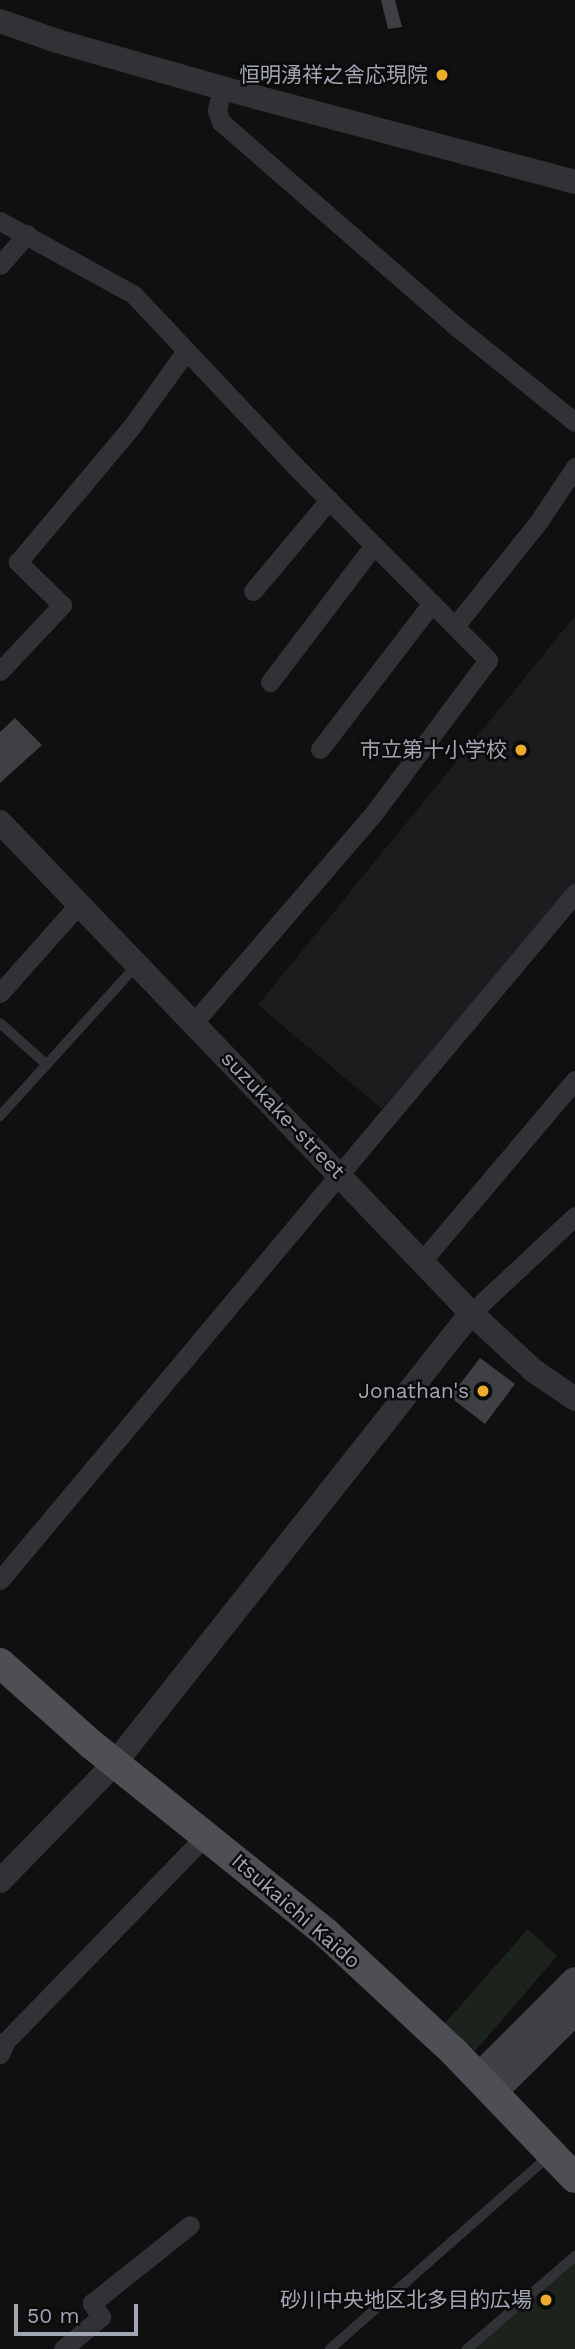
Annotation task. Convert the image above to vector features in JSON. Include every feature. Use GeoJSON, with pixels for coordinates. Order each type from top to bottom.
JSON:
{"type":"FeatureCollection","features":[{"type":"Feature","properties":{"kind":"main road","name":"Itsukaichi Kaido"},"geometry":{"type":"LineString","coordinates":[[0,1663],[115,1763],[326,1933],[485,2086],[575,2178]]}},
{"type":"Feature","properties":{"kind":"main road"},"geometry":{"type":"LineString","coordinates":[[485,2086],[575,1982]]}},
{"type":"Feature","properties":{"kind":"main road"},"geometry":{"type":"LineString","coordinates":[[485,2086],[575,2011]]}},
{"type":"Feature","properties":{"kind":"street"},"geometry":{"type":"LineString","coordinates":[[0,21],[57,41],[222,88],[575,182]]}},
{"type":"Feature","properties":{"kind":"street"},"geometry":{"type":"LineString","coordinates":[[222,88],[217,110],[221,122],[453,324],[575,422]]}},
{"type":"Feature","properties":{"kind":"street"},"geometry":{"type":"LineString","coordinates":[[0,221],[27,233],[133,295],[329,500],[488,660],[374,813],[194,1022]]}},
{"type":"Feature","properties":{"kind":"street"},"geometry":{"type":"LineString","coordinates":[[0,265],[27,233]]}},
{"type":"Feature","properties":{"kind":"street"},"geometry":{"type":"LineString","coordinates":[[0,671],[62,605],[18,562],[132,426],[186,351]]}},
{"type":"Feature","properties":{"kind":"street"},"geometry":{"type":"LineString","coordinates":[[455,626],[540,521],[575,467]]}},
{"type":"Feature","properties":{"kind":"street"},"geometry":{"type":"LineString","coordinates":[[253,592],[329,500]]}},
{"type":"Feature","properties":{"kind":"street"},"geometry":{"type":"LineString","coordinates":[[270,682],[374,545]]}},
{"type":"Feature","properties":{"kind":"street"},"geometry":{"type":"LineString","coordinates":[[320,749],[432,603]]}},
{"type":"Feature","properties":{"kind":"street","name":"suzukake-street"},"geometry":{"type":"LineString","coordinates":[[0,822],[471,1313],[534,1371],[575,1399]]}},
{"type":"Feature","properties":{"kind":"street"},"geometry":{"type":"LineString","coordinates":[[0,1580],[575,893]]}},
{"type":"Feature","properties":{"kind":"street"},"geometry":{"type":"LineString","coordinates":[[0,993],[80,903]]}},
{"type":"Feature","properties":{"kind":"street"},"geometry":{"type":"LineString","coordinates":[[422,1261],[575,1080]]}},
{"type":"Feature","properties":{"kind":"street"},"geometry":{"type":"LineString","coordinates":[[0,1881],[115,1763],[471,1313],[575,1216]]}},
{"type":"Feature","properties":{"kind":"street"},"geometry":{"type":"LineString","coordinates":[[0,2054],[6,2040],[206,1835]]}},
{"type":"Feature","properties":{"kind":"street"},"geometry":{"type":"LineString","coordinates":[[63,2349],[101,2317],[92,2304],[190,2225]]}},
{"type":"Feature","properties":{"kind":"lane"},"geometry":{"type":"LineString","coordinates":[[0,1116],[138,963]]}},
{"type":"Feature","properties":{"kind":"lane"},"geometry":{"type":"LineString","coordinates":[[0,1023],[46,1064]]}},
{"type":"Feature","properties":{"kind":"lane"},"geometry":{"type":"LineString","coordinates":[[330,2349],[552,2153]]}},
{"type":"Feature","properties":{"kind":"lane"},"geometry":{"type":"LineString","coordinates":[[467,2349],[575,2256]]}},
{"type":"Feature","properties":{"kind":"shaded area","name":"市立第十小学校"},"geometry":{"type":"Polygon","coordinates":[[[575,616],[575,883],[382,1109],[258,1005],[575,616]]]}},
{"type":"Feature","properties":{"kind":"shaded area"},"geometry":{"type":"Polygon","coordinates":[[[528,1929],[557,1956],[475,2051],[445,2023],[528,1929]]]}},
{"type":"Feature","properties":{"kind":"shaded area","name":"砂川中央地区北多目的広場"},"geometry":{"type":"Polygon","coordinates":[[[575,2252],[575,2349],[460,2349],[575,2252]]]}},
{"type":"Feature","properties":{"kind":"building"},"geometry":{"type":"Polygon","coordinates":[[[381,0],[395,0],[402,27],[388,29],[381,0]]]}},
{"type":"Feature","properties":{"kind":"building"},"geometry":{"type":"Polygon","coordinates":[[[15,718],[42,745],[0,783],[0,732],[15,718]]]}},
{"type":"Feature","properties":{"kind":"building","name":"Jonathan's"},"geometry":{"type":"Polygon","coordinates":[[[480,1358],[515,1384],[485,1424],[450,1397],[480,1358]]]}},
{"type":"Feature","properties":{"kind":"place","name":"恒明湧祥之舎応現院"},"geometry":{"type":"Point","coordinates":[442,75]}},
{"type":"Feature","properties":{"kind":"place","name":"市立第十小学校"},"geometry":{"type":"Point","coordinates":[521,750]}},
{"type":"Feature","properties":{"kind":"place","name":"Jonathan's"},"geometry":{"type":"Point","coordinates":[483,1391]}},
{"type":"Feature","properties":{"kind":"place","name":"砂川中央地区北多目的広場"},"geometry":{"type":"Point","coordinates":[546,2300]}}]}
